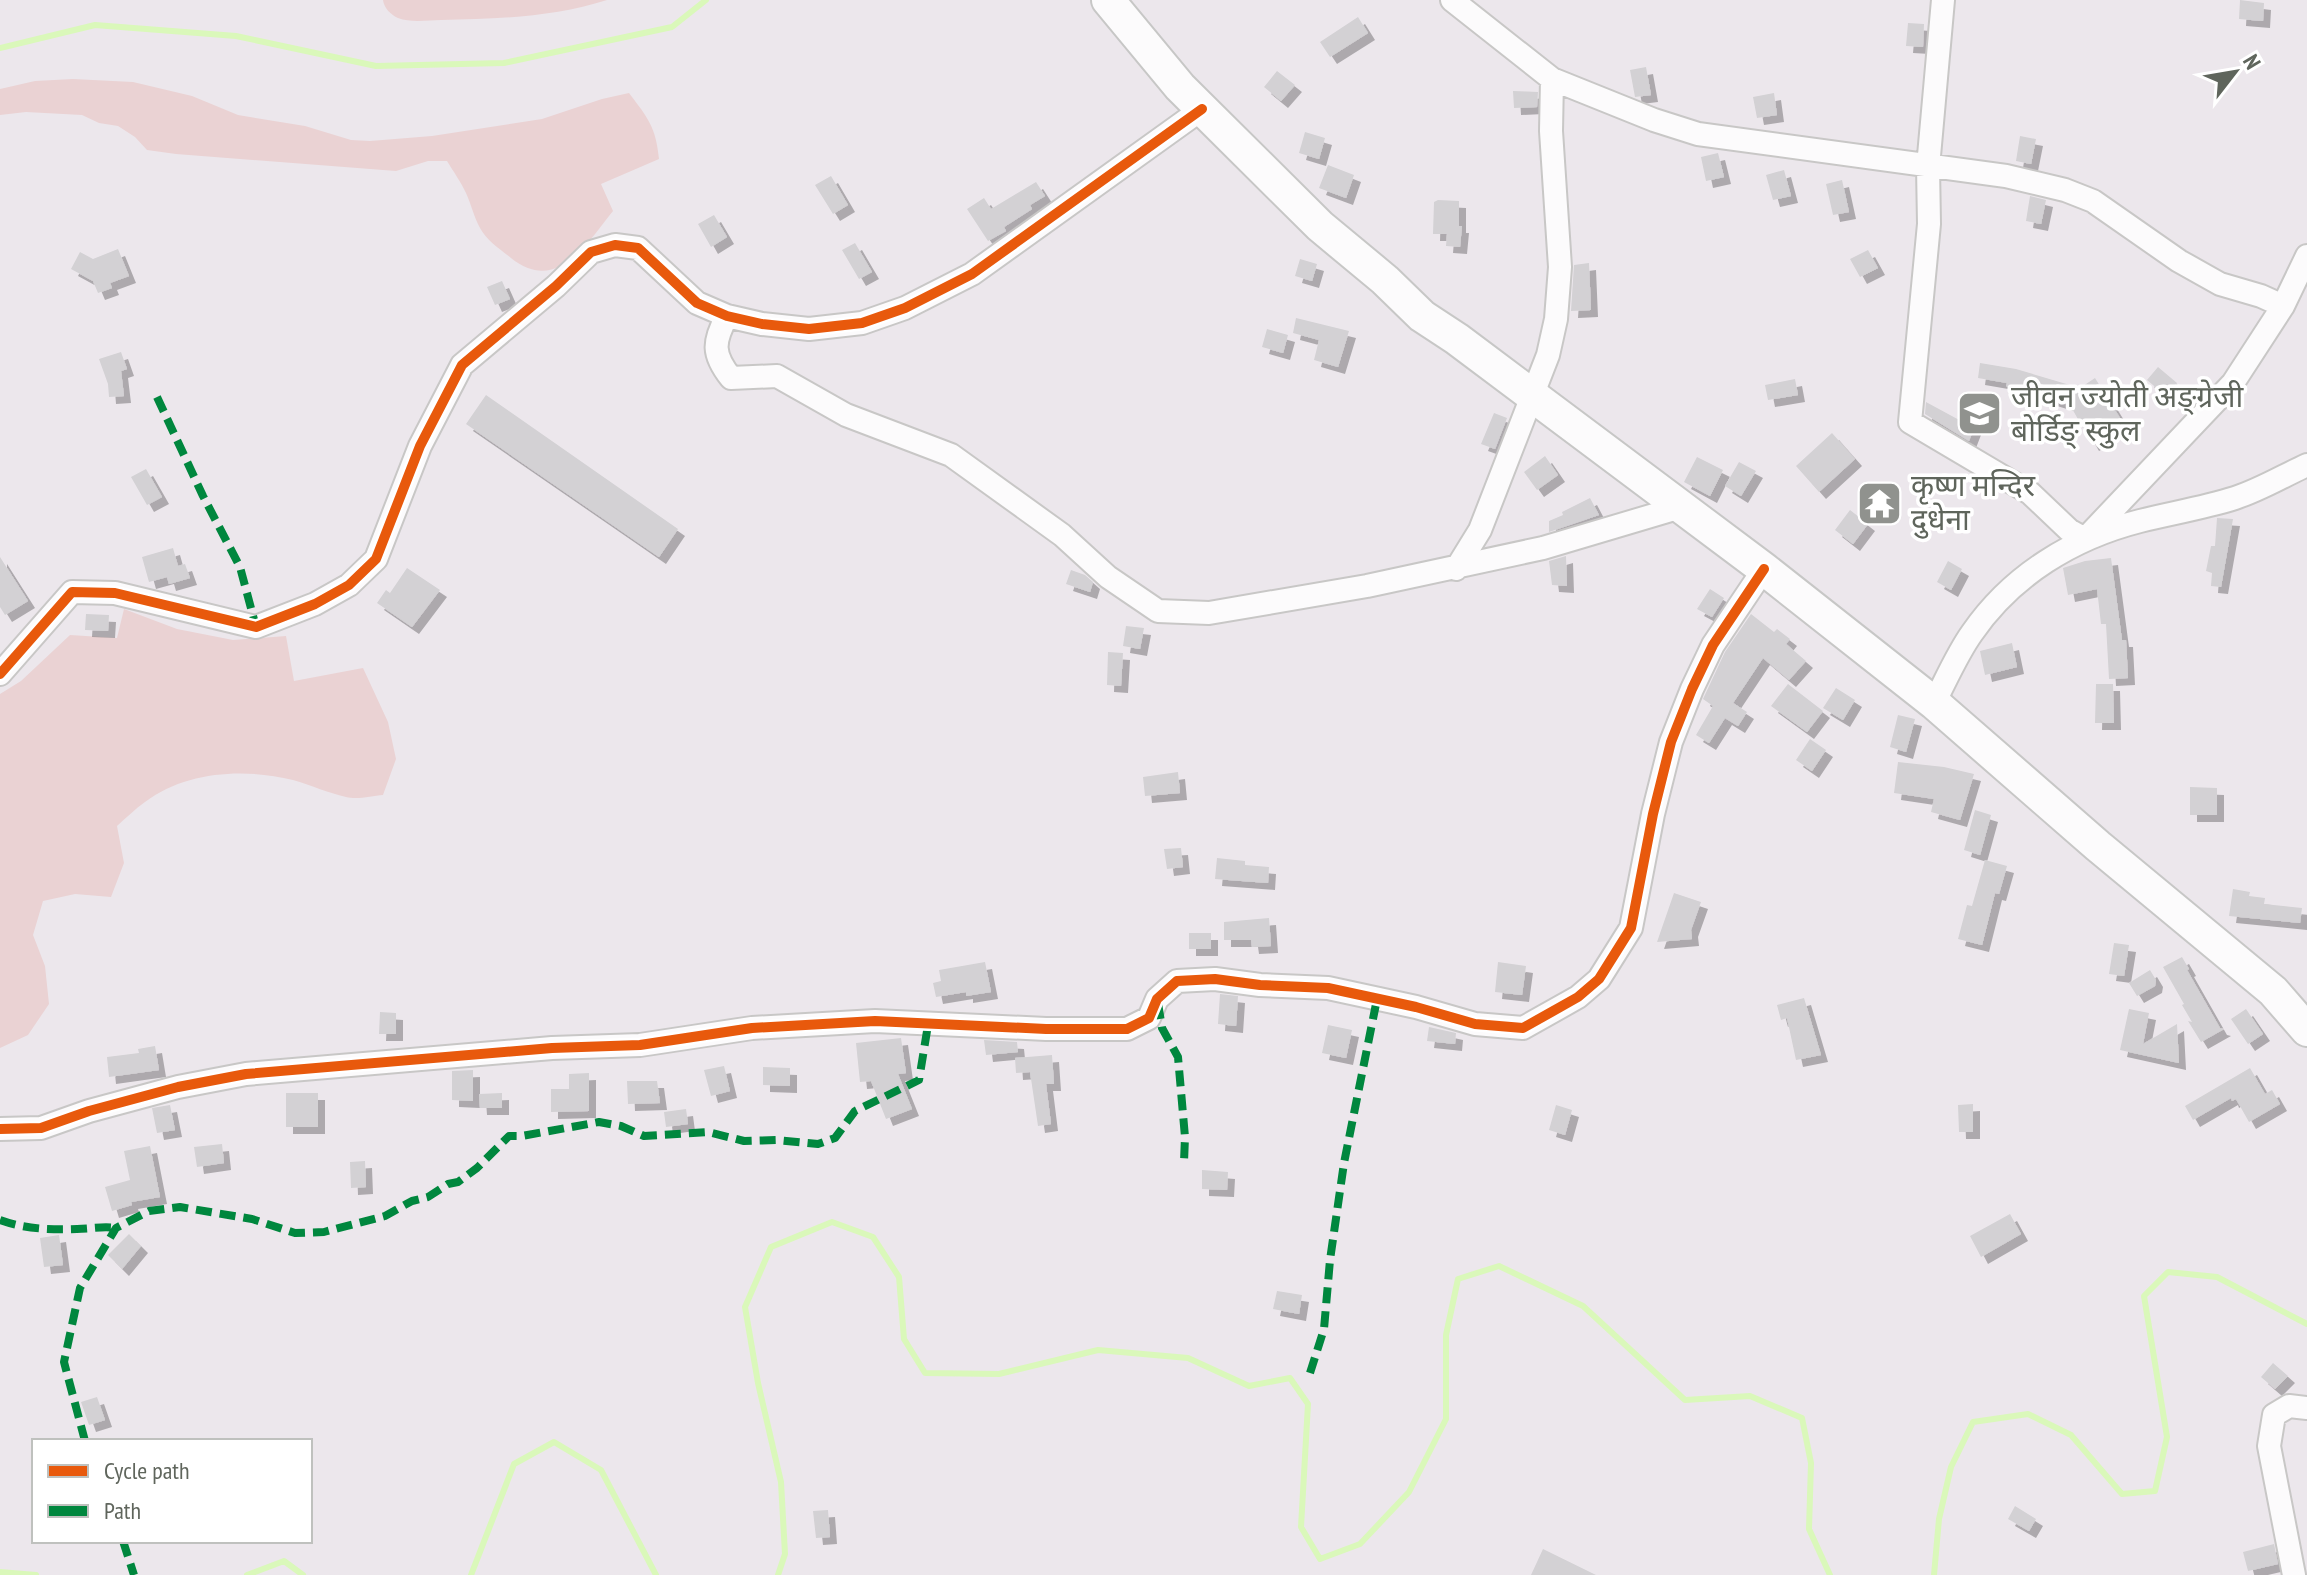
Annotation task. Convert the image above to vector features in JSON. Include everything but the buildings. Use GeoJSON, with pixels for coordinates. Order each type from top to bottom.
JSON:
{"type":"FeatureCollection","features":[{"type":"Feature","properties":{"kind":"main road"},"geometry":{"type":"LineString","coordinates":[[1108,0],[1180,87],[1320,226],[1385,280],[1422,316],[1764,569],[1934,703],[2098,846],[2273,991],[2307,1030]]}},
{"type":"Feature","properties":{"kind":"street"},"geometry":{"type":"LineString","coordinates":[[1452,0],[1552,79],[1654,120],[1698,134],[2006,176],[2065,190],[2093,201],[2179,261],[2220,284],[2283,306]]}},
{"type":"Feature","properties":{"kind":"street"},"geometry":{"type":"LineString","coordinates":[[1943,0],[1928,167],[1929,224],[1910,422],[2030,493],[2069,530],[2085,539]]}},
{"type":"Feature","properties":{"kind":"street"},"geometry":{"type":"LineString","coordinates":[[1456,569],[1480,530],[1548,355],[1556,319],[1559,280],[1551,131],[1552,79]]}},
{"type":"Feature","properties":{"kind":"street"},"geometry":{"type":"LineString","coordinates":[[0,674],[72,592],[115,593],[256,627],[315,604],[349,585],[376,559],[420,446],[462,365],[556,286],[591,252],[615,245],[638,248],[697,303],[727,316],[762,324],[809,329],[862,323],[905,308],[972,274],[1202,109]]}},
{"type":"Feature","properties":{"kind":"street"},"geometry":{"type":"LineString","coordinates":[[2085,539],[2233,383],[2283,306],[2307,256]]}},
{"type":"Feature","properties":{"kind":"street"},"geometry":{"type":"LineString","coordinates":[[727,316],[718,332],[716,350],[719,363],[731,378],[777,376],[846,415],[951,455],[1062,535],[1108,577],[1158,611],[1209,613],[1456,569],[1543,548],[1681,507]]}},
{"type":"Feature","properties":{"kind":"street"},"geometry":{"type":"LineString","coordinates":[[1934,703],[1972,633],[2008,592],[2044,560],[2085,539],[2139,521],[2240,496],[2307,465]]}},
{"type":"Feature","properties":{"kind":"street"},"geometry":{"type":"LineString","coordinates":[[0,1129],[41,1128],[89,1111],[178,1087],[246,1074],[491,1053],[640,1045],[752,1028],[875,1021],[1046,1029],[1127,1029],[1149,1018],[1157,999],[1177,981],[1215,979],[1260,985],[1328,988],[1416,1007],[1475,1024],[1523,1028],[1567,1004],[1599,979],[1631,928],[1653,814],[1671,742],[1713,645],[1764,569]]}},
{"type":"Feature","properties":{"kind":"street"},"geometry":{"type":"LineString","coordinates":[[2294,1575],[2269,1446],[2274,1415],[2289,1406],[2307,1408]]}},
{"type":"Feature","properties":{"kind":"shaded area"},"geometry":{"type":"Polygon","coordinates":[[[383,0],[607,0],[525,16],[420,21],[395,17],[383,0]]]}},
{"type":"Feature","properties":{"kind":"shaded area"},"geometry":{"type":"Polygon","coordinates":[[[35,81],[133,82],[192,96],[238,115],[305,126],[351,140],[370,141],[432,136],[542,119],[629,93],[650,123],[659,159],[601,184],[613,211],[570,260],[557,268],[543,271],[528,268],[511,258],[486,237],[447,161],[428,161],[396,171],[176,154],[147,150],[118,126],[99,123],[82,115],[26,112],[0,115],[0,89],[35,81]]]}},
{"type":"Feature","properties":{"kind":"shaded area"},"geometry":{"type":"Polygon","coordinates":[[[124,609],[177,629],[233,640],[286,636],[294,681],[363,668],[388,722],[396,759],[383,795],[350,798],[275,776],[236,774],[197,778],[145,802],[117,826],[124,863],[111,897],[75,894],[43,901],[33,935],[45,966],[49,1004],[28,1035],[0,1048],[0,694],[21,681],[70,635],[117,638],[124,609]]]}},
{"type":"Feature","properties":{"kind":"waterway"},"geometry":{"type":"LineString","coordinates":[[0,48],[95,25],[236,36],[376,66],[504,63],[672,27],[706,0]]}},
{"type":"Feature","properties":{"kind":"waterway"},"geometry":{"type":"LineString","coordinates":[[778,1575],[785,1554],[781,1482],[758,1383],[745,1307],[771,1247],[832,1222],[873,1237],[899,1277],[904,1339],[925,1373],[999,1374],[1098,1350],[1188,1358],[1249,1386],[1290,1378],[1308,1404],[1301,1527],[1320,1559],[1360,1544],[1409,1492],[1446,1419],[1446,1335],[1458,1279],[1499,1266],[1583,1306],[1685,1400],[1750,1396],[1802,1418],[1811,1463],[1809,1529],[1830,1575]]}},
{"type":"Feature","properties":{"kind":"waterway"},"geometry":{"type":"LineString","coordinates":[[1934,1575],[1939,1519],[1951,1467],[1973,1422],[2028,1414],[2071,1435],[2122,1494],[2155,1491],[2167,1437],[2144,1296],[2168,1272],[2217,1277],[2307,1324]]}},
{"type":"Feature","properties":{"kind":"waterway"},"geometry":{"type":"LineString","coordinates":[[471,1575],[514,1464],[554,1442],[601,1470],[656,1575]]}},
{"type":"Feature","properties":{"kind":"waterway"},"geometry":{"type":"LineString","coordinates":[[247,1575],[284,1561],[303,1575]]}},
{"type":"Feature","properties":{"kind":"waterway"},"geometry":{"type":"LineString","coordinates":[[0,1572],[36,1575]]}},
{"type":"Feature","properties":{"kind":"marked path"},"geometry":{"type":"LineString","coordinates":[[157,397],[240,567],[256,627]]}},
{"type":"Feature","properties":{"kind":"marked path"},"geometry":{"type":"LineString","coordinates":[[1310,1373],[1324,1329],[1344,1163],[1377,999]]}},
{"type":"Feature","properties":{"kind":"marked path"},"geometry":{"type":"LineString","coordinates":[[1158,1003],[1162,1028],[1178,1057],[1185,1137],[1184,1162]]}},
{"type":"Feature","properties":{"kind":"marked path"},"geometry":{"type":"LineString","coordinates":[[84,1439],[64,1362],[80,1288],[116,1228],[149,1211],[180,1207],[252,1219],[295,1233],[324,1232],[385,1216],[412,1201],[428,1197],[448,1184],[458,1182],[509,1136],[599,1122],[621,1126],[644,1136],[708,1132],[744,1141],[818,1144],[835,1138],[855,1111],[919,1080],[928,1025]]}},
{"type":"Feature","properties":{"kind":"marked path"},"geometry":{"type":"LineString","coordinates":[[0,1220],[47,1229],[116,1228]]}},
{"type":"Feature","properties":{"kind":"marked path"},"geometry":{"type":"LineString","coordinates":[[124,1543],[134,1575]]}},
{"type":"Feature","properties":{"kind":"cycle path"},"geometry":{"type":"LineString","coordinates":[[0,674],[72,592],[115,593],[256,627],[315,604],[349,585],[376,559],[420,446],[462,365],[556,286],[591,252],[615,245],[638,248],[697,303],[727,316],[762,324],[809,329],[862,323],[905,308],[972,274],[1202,109]]}},
{"type":"Feature","properties":{"kind":"cycle path"},"geometry":{"type":"LineString","coordinates":[[0,1129],[41,1128],[89,1111],[178,1087],[246,1074],[552,1048],[640,1045],[752,1028],[875,1021],[1046,1029],[1127,1029],[1149,1018],[1157,999],[1177,981],[1215,979],[1260,985],[1328,988],[1416,1007],[1475,1024],[1523,1028],[1578,997],[1599,979],[1631,928],[1653,814],[1671,742],[1713,645],[1764,569]]}},
{"type":"Feature","properties":{"kind":"place","name":"जीवन ज्योती अङ्ग्रेजी बोर्डिङ् स्कुल"},"geometry":{"type":"Point","coordinates":[1980,414]}},
{"type":"Feature","properties":{"kind":"place","name":"कृष्ण मन्दिर दुधेना"},"geometry":{"type":"Point","coordinates":[1880,503]}}]}
